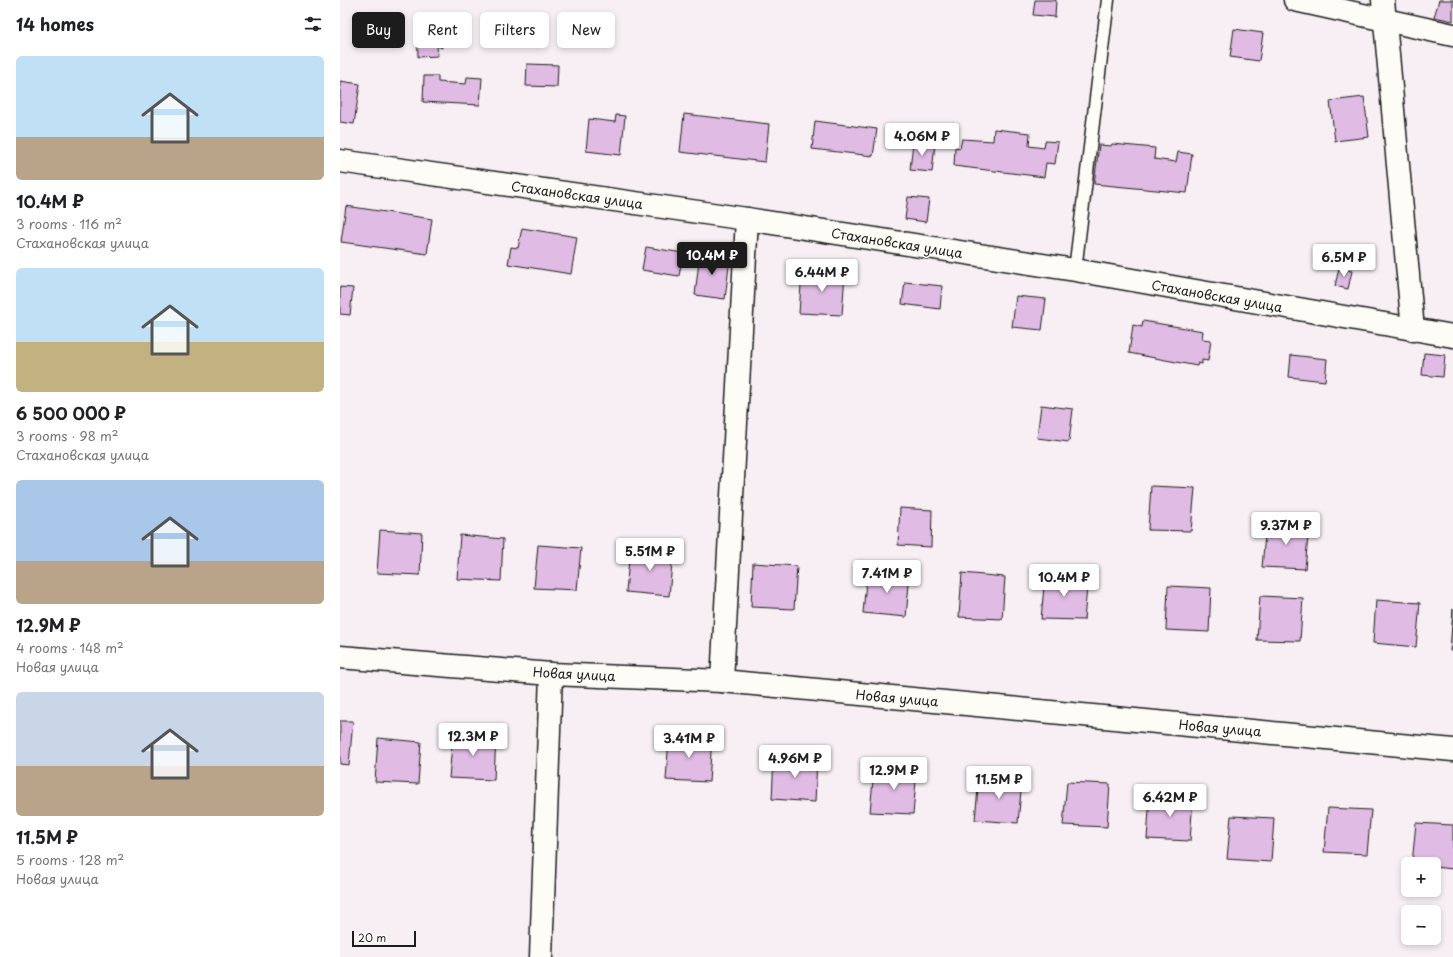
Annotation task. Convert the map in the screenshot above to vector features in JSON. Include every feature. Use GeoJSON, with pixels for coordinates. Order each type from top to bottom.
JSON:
{"type":"FeatureCollection","features":[{"type":"Feature","properties":{"kind":"street"},"geometry":{"type":"LineString","coordinates":[[1295,0],[1384,10],[1453,35]]}},
{"type":"Feature","properties":{"kind":"street"},"geometry":{"type":"LineString","coordinates":[[1384,10],[1413,330]]}},
{"type":"Feature","properties":{"kind":"street","name":"Стахановская улица"},"geometry":{"type":"LineString","coordinates":[[340,161],[747,220],[1075,270],[1453,336]]}},
{"type":"Feature","properties":{"kind":"street"},"geometry":{"type":"LineString","coordinates":[[722,681],[747,220]]}},
{"type":"Feature","properties":{"kind":"street","name":"Новая улица"},"geometry":{"type":"LineString","coordinates":[[340,657],[551,674],[722,681],[1453,750]]}},
{"type":"Feature","properties":{"kind":"street"},"geometry":{"type":"LineString","coordinates":[[541,957],[551,674]]}},
{"type":"Feature","properties":{"kind":"lane"},"geometry":{"type":"LineString","coordinates":[[1075,270],[1108,0]]}},
{"type":"Feature","properties":{"kind":"building"},"geometry":{"type":"Polygon","coordinates":[[[1035,0],[1056,0],[1055,17],[1033,15],[1035,0]]]}},
{"type":"Feature","properties":{"kind":"building"},"geometry":{"type":"Polygon","coordinates":[[[1439,0],[1453,0],[1453,21],[1434,17],[1439,0]]]}},
{"type":"Feature","properties":{"kind":"building"},"geometry":{"type":"Polygon","coordinates":[[[1234,29],[1263,33],[1259,61],[1230,57],[1234,29]]]}},
{"type":"Feature","properties":{"kind":"building"},"geometry":{"type":"Polygon","coordinates":[[[418,48],[437,48],[438,56],[418,57],[418,48]]]}},
{"type":"Feature","properties":{"kind":"building"},"geometry":{"type":"Polygon","coordinates":[[[527,64],[558,65],[557,87],[526,86],[527,64]]]}},
{"type":"Feature","properties":{"kind":"building"},"geometry":{"type":"Polygon","coordinates":[[[424,76],[438,76],[438,82],[466,84],[467,77],[482,78],[480,105],[423,102],[424,76]]]}},
{"type":"Feature","properties":{"kind":"building"},"geometry":{"type":"Polygon","coordinates":[[[340,81],[360,84],[354,124],[340,122],[340,81]]]}},
{"type":"Feature","properties":{"kind":"building"},"geometry":{"type":"Polygon","coordinates":[[[1364,97],[1369,137],[1335,141],[1330,101],[1364,97]]]}},
{"type":"Feature","properties":{"kind":"building"},"geometry":{"type":"Polygon","coordinates":[[[684,114],[769,124],[765,162],[680,152],[684,114]]]}},
{"type":"Feature","properties":{"kind":"building"},"geometry":{"type":"Polygon","coordinates":[[[616,115],[625,116],[621,155],[586,151],[589,119],[615,122],[616,115]]]}},
{"type":"Feature","properties":{"kind":"building"},"geometry":{"type":"Polygon","coordinates":[[[815,121],[877,129],[873,156],[812,149],[815,121]]]}},
{"type":"Feature","properties":{"kind":"building"},"geometry":{"type":"Polygon","coordinates":[[[994,129],[1030,133],[1029,146],[1044,148],[1045,141],[1058,142],[1055,164],[1046,163],[1044,177],[954,166],[955,147],[960,148],[962,139],[993,141],[994,129]]]}},
{"type":"Feature","properties":{"kind":"building"},"geometry":{"type":"Polygon","coordinates":[[[913,142],[935,144],[932,172],[910,170],[913,142]]]}},
{"type":"Feature","properties":{"kind":"building"},"geometry":{"type":"Polygon","coordinates":[[[1112,144],[1155,148],[1154,159],[1176,162],[1178,152],[1192,154],[1187,193],[1094,184],[1099,145],[1111,146],[1112,144]]]}},
{"type":"Feature","properties":{"kind":"building"},"geometry":{"type":"Polygon","coordinates":[[[908,197],[929,199],[926,222],[905,219],[908,197]]]}},
{"type":"Feature","properties":{"kind":"building"},"geometry":{"type":"Polygon","coordinates":[[[346,206],[432,219],[427,254],[341,242],[346,206]]]}},
{"type":"Feature","properties":{"kind":"building"},"geometry":{"type":"Polygon","coordinates":[[[522,228],[577,237],[571,274],[508,264],[511,247],[518,248],[522,228]]]}},
{"type":"Feature","properties":{"kind":"building"},"geometry":{"type":"Polygon","coordinates":[[[646,247],[683,253],[679,276],[642,270],[646,247]]]}},
{"type":"Feature","properties":{"kind":"building"},"geometry":{"type":"Polygon","coordinates":[[[700,253],[730,258],[725,299],[695,295],[700,253]]]}},
{"type":"Feature","properties":{"kind":"building"},"geometry":{"type":"Polygon","coordinates":[[[1339,268],[1352,271],[1348,289],[1335,286],[1339,268]]]}},
{"type":"Feature","properties":{"kind":"building"},"geometry":{"type":"Polygon","coordinates":[[[802,270],[845,274],[842,315],[799,313],[802,270]]]}},
{"type":"Feature","properties":{"kind":"building"},"geometry":{"type":"Polygon","coordinates":[[[905,282],[942,286],[940,309],[902,304],[905,282]]]}},
{"type":"Feature","properties":{"kind":"building"},"geometry":{"type":"Polygon","coordinates":[[[340,287],[353,288],[350,315],[340,314],[340,287]]]}},
{"type":"Feature","properties":{"kind":"building"},"geometry":{"type":"Polygon","coordinates":[[[1016,296],[1046,299],[1042,330],[1012,327],[1016,296]]]}},
{"type":"Feature","properties":{"kind":"building"},"geometry":{"type":"Polygon","coordinates":[[[1143,321],[1203,331],[1202,339],[1211,340],[1208,361],[1202,360],[1202,364],[1198,363],[1197,366],[1129,353],[1133,325],[1142,327],[1143,321]]]}},
{"type":"Feature","properties":{"kind":"building"},"geometry":{"type":"Polygon","coordinates":[[[1424,353],[1445,355],[1443,377],[1422,375],[1424,353]]]}},
{"type":"Feature","properties":{"kind":"building"},"geometry":{"type":"Polygon","coordinates":[[[1291,355],[1327,359],[1325,381],[1289,377],[1291,355]]]}},
{"type":"Feature","properties":{"kind":"building"},"geometry":{"type":"Polygon","coordinates":[[[1041,405],[1073,409],[1069,442],[1037,438],[1041,405]]]}},
{"type":"Feature","properties":{"kind":"building"},"geometry":{"type":"Polygon","coordinates":[[[1151,486],[1195,488],[1191,531],[1148,530],[1151,486]]]}},
{"type":"Feature","properties":{"kind":"building"},"geometry":{"type":"Polygon","coordinates":[[[900,508],[932,510],[931,547],[898,545],[900,508]]]}},
{"type":"Feature","properties":{"kind":"building"},"geometry":{"type":"Polygon","coordinates":[[[1266,524],[1309,526],[1305,569],[1262,567],[1266,524]]]}},
{"type":"Feature","properties":{"kind":"building"},"geometry":{"type":"Polygon","coordinates":[[[380,530],[422,533],[420,575],[377,573],[380,530]]]}},
{"type":"Feature","properties":{"kind":"building"},"geometry":{"type":"Polygon","coordinates":[[[460,535],[503,539],[501,581],[457,579],[460,535]]]}},
{"type":"Feature","properties":{"kind":"building"},"geometry":{"type":"Polygon","coordinates":[[[538,545],[581,548],[577,590],[534,588],[538,545]]]}},
{"type":"Feature","properties":{"kind":"building"},"geometry":{"type":"Polygon","coordinates":[[[630,548],[673,552],[669,596],[626,592],[630,548]]]}},
{"type":"Feature","properties":{"kind":"building"},"geometry":{"type":"Polygon","coordinates":[[[753,563],[797,566],[794,609],[751,607],[753,563]]]}},
{"type":"Feature","properties":{"kind":"building"},"geometry":{"type":"Polygon","coordinates":[[[867,571],[910,573],[906,617],[863,613],[867,571]]]}},
{"type":"Feature","properties":{"kind":"building"},"geometry":{"type":"Polygon","coordinates":[[[962,573],[1005,577],[1002,619],[959,617],[962,573]]]}},
{"type":"Feature","properties":{"kind":"building"},"geometry":{"type":"Polygon","coordinates":[[[1045,575],[1088,577],[1084,620],[1041,619],[1045,575]]]}},
{"type":"Feature","properties":{"kind":"building"},"geometry":{"type":"Polygon","coordinates":[[[1168,586],[1211,588],[1209,632],[1166,630],[1168,586]]]}},
{"type":"Feature","properties":{"kind":"building"},"geometry":{"type":"Polygon","coordinates":[[[1260,596],[1303,598],[1300,641],[1257,640],[1260,596]]]}},
{"type":"Feature","properties":{"kind":"building"},"geometry":{"type":"Polygon","coordinates":[[[1376,600],[1420,603],[1416,647],[1373,643],[1376,600]]]}},
{"type":"Feature","properties":{"kind":"building"},"geometry":{"type":"Polygon","coordinates":[[[1453,609],[1453,651],[1450,651],[1453,609]]]}},
{"type":"Feature","properties":{"kind":"building"},"geometry":{"type":"Polygon","coordinates":[[[340,721],[353,721],[349,765],[340,764],[340,721]]]}},
{"type":"Feature","properties":{"kind":"building"},"geometry":{"type":"Polygon","coordinates":[[[453,734],[496,736],[494,780],[449,778],[453,734]]]}},
{"type":"Feature","properties":{"kind":"building"},"geometry":{"type":"Polygon","coordinates":[[[669,736],[712,738],[709,782],[666,780],[669,736]]]}},
{"type":"Feature","properties":{"kind":"building"},"geometry":{"type":"Polygon","coordinates":[[[378,738],[421,742],[418,784],[375,782],[378,738]]]}},
{"type":"Feature","properties":{"kind":"building"},"geometry":{"type":"Polygon","coordinates":[[[774,757],[817,759],[815,802],[772,799],[774,757]]]}},
{"type":"Feature","properties":{"kind":"building"},"geometry":{"type":"Polygon","coordinates":[[[874,769],[917,770],[913,814],[870,812],[874,769]]]}},
{"type":"Feature","properties":{"kind":"building"},"geometry":{"type":"Polygon","coordinates":[[[979,778],[1022,780],[1018,823],[975,820],[979,778]]]}},
{"type":"Feature","properties":{"kind":"building"},"geometry":{"type":"Polygon","coordinates":[[[1067,782],[1110,784],[1107,827],[1063,825],[1067,782]]]}},
{"type":"Feature","properties":{"kind":"building"},"geometry":{"type":"Polygon","coordinates":[[[1150,795],[1193,797],[1190,841],[1147,839],[1150,795]]]}},
{"type":"Feature","properties":{"kind":"building"},"geometry":{"type":"Polygon","coordinates":[[[1328,808],[1371,810],[1367,854],[1324,852],[1328,808]]]}},
{"type":"Feature","properties":{"kind":"building"},"geometry":{"type":"Polygon","coordinates":[[[1231,816],[1274,818],[1271,862],[1227,859],[1231,816]]]}},
{"type":"Feature","properties":{"kind":"building"},"geometry":{"type":"Polygon","coordinates":[[[1416,823],[1453,825],[1453,869],[1441,868],[1441,857],[1413,857],[1416,823]]]}}]}
